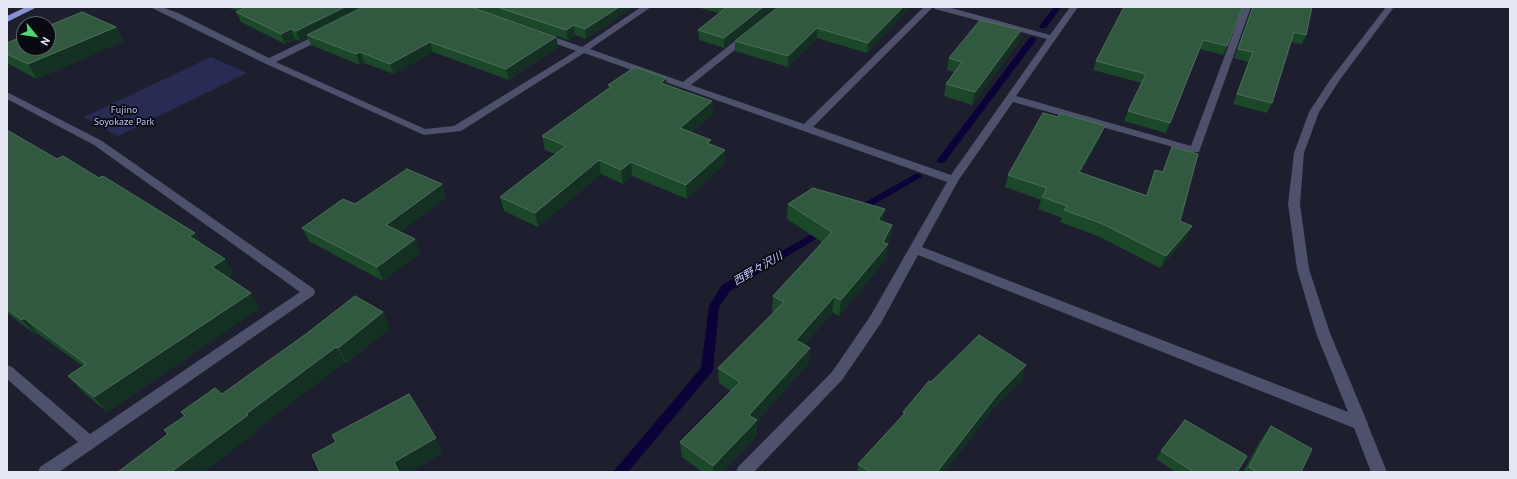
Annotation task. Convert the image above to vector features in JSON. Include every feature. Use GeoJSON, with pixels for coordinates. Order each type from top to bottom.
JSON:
{"type":"FeatureCollection","features":[{"type":"Feature","properties":{"kind":"highway"},"geometry":{"type":"LineString","coordinates":[[7,19],[34,7]]}},
{"type":"Feature","properties":{"kind":"street"},"geometry":{"type":"LineString","coordinates":[[154,7],[175,15],[269,62],[424,132],[457,129],[583,50],[647,7]]}},
{"type":"Feature","properties":{"kind":"street"},"geometry":{"type":"LineString","coordinates":[[806,128],[929,7]]}},
{"type":"Feature","properties":{"kind":"street"},"geometry":{"type":"LineString","coordinates":[[938,7],[1052,38]]}},
{"type":"Feature","properties":{"kind":"street"},"geometry":{"type":"LineString","coordinates":[[744,472],[837,376],[876,319],[953,180],[1074,7]]}},
{"type":"Feature","properties":{"kind":"street"},"geometry":{"type":"LineString","coordinates":[[1011,98],[1195,150],[1247,7]]}},
{"type":"Feature","properties":{"kind":"street"},"geometry":{"type":"LineString","coordinates":[[1380,472],[1323,332],[1303,269],[1294,204],[1300,152],[1314,112],[1334,80],[1390,7]]}},
{"type":"Feature","properties":{"kind":"street"},"geometry":{"type":"LineString","coordinates":[[684,86],[758,27]]}},
{"type":"Feature","properties":{"kind":"street"},"geometry":{"type":"LineString","coordinates":[[269,62],[330,31]]}},
{"type":"Feature","properties":{"kind":"street"},"geometry":{"type":"LineString","coordinates":[[532,32],[953,180]]}},
{"type":"Feature","properties":{"kind":"street"},"geometry":{"type":"LineString","coordinates":[[7,95],[98,142],[309,292],[46,472]]}},
{"type":"Feature","properties":{"kind":"street"},"geometry":{"type":"LineString","coordinates":[[914,249],[1361,424]]}},
{"type":"Feature","properties":{"kind":"street"},"geometry":{"type":"LineString","coordinates":[[7,372],[89,442]]}},
{"type":"Feature","properties":{"kind":"green space","name":"Fujino Soyokaze Park"},"geometry":{"type":"Polygon","coordinates":[[[211,57],[247,73],[118,136],[84,117],[211,57]]]}},
{"type":"Feature","properties":{"kind":"building"},"geometry":{"type":"Polygon","coordinates":[[[247,7],[345,7],[296,31],[291,29],[281,34],[236,12],[247,7]]]}},
{"type":"Feature","properties":{"kind":"building"},"geometry":{"type":"Polygon","coordinates":[[[363,7],[471,7],[556,37],[506,69],[430,42],[390,64],[360,52],[356,54],[307,35],[363,7]]]}},
{"type":"Feature","properties":{"kind":"building"},"geometry":{"type":"Polygon","coordinates":[[[497,7],[619,7],[585,29],[574,25],[566,30],[497,7]]]}},
{"type":"Feature","properties":{"kind":"building"},"geometry":{"type":"Polygon","coordinates":[[[727,7],[763,7],[724,38],[698,30],[727,7]]]}},
{"type":"Feature","properties":{"kind":"building"},"geometry":{"type":"Polygon","coordinates":[[[778,7],[903,7],[868,43],[817,28],[788,56],[735,41],[778,7]]]}},
{"type":"Feature","properties":{"kind":"building"},"geometry":{"type":"Polygon","coordinates":[[[1124,7],[1243,7],[1227,46],[1203,40],[1170,123],[1128,111],[1146,74],[1096,61],[1124,7]]]}},
{"type":"Feature","properties":{"kind":"building"},"geometry":{"type":"Polygon","coordinates":[[[1253,7],[1312,7],[1306,35],[1294,32],[1272,103],[1237,94],[1253,52],[1238,49],[1253,7]]]}},
{"type":"Feature","properties":{"kind":"building"},"geometry":{"type":"Polygon","coordinates":[[[82,12],[116,27],[56,52],[56,23],[82,12]]]}},
{"type":"Feature","properties":{"kind":"building"},"geometry":{"type":"Polygon","coordinates":[[[980,20],[1021,30],[975,92],[946,84],[962,62],[949,58],[980,20]]]}},
{"type":"Feature","properties":{"kind":"building"},"geometry":{"type":"Polygon","coordinates":[[[16,39],[16,56],[47,56],[28,64],[7,54],[7,43],[16,39]]]}},
{"type":"Feature","properties":{"kind":"building"},"geometry":{"type":"Polygon","coordinates":[[[635,67],[666,78],[661,83],[712,101],[680,128],[711,140],[707,143],[725,150],[686,185],[631,162],[621,170],[599,160],[535,213],[500,197],[566,146],[542,136],[612,86],[608,85],[635,67]]]}},
{"type":"Feature","properties":{"kind":"building"},"geometry":{"type":"Polygon","coordinates":[[[1043,113],[1058,117],[1060,113],[1105,126],[1079,172],[1147,196],[1155,170],[1163,172],[1172,147],[1198,154],[1180,221],[1192,226],[1166,256],[1103,224],[1064,210],[1067,206],[1042,197],[1047,188],[1008,175],[1043,113]]]}},
{"type":"Feature","properties":{"kind":"building"},"geometry":{"type":"Polygon","coordinates":[[[7,130],[57,159],[63,156],[99,178],[103,176],[195,233],[189,236],[225,259],[212,267],[251,293],[94,397],[68,376],[86,364],[24,318],[22,320],[7,309],[7,130]]]}},
{"type":"Feature","properties":{"kind":"building"},"geometry":{"type":"Polygon","coordinates":[[[407,169],[442,184],[386,225],[415,239],[377,267],[302,228],[343,199],[355,204],[407,169]]]}},
{"type":"Feature","properties":{"kind":"building"},"geometry":{"type":"Polygon","coordinates":[[[813,188],[885,209],[878,220],[892,225],[883,242],[888,244],[841,300],[834,297],[796,340],[810,348],[749,415],[757,420],[713,466],[680,442],[740,382],[718,368],[784,302],[773,296],[832,232],[788,204],[813,188]]]}},
{"type":"Feature","properties":{"kind":"building"},"geometry":{"type":"Polygon","coordinates":[[[355,296],[383,312],[338,348],[336,347],[171,472],[118,472],[168,434],[164,430],[185,416],[181,412],[215,388],[222,394],[306,334],[355,296]]]}},
{"type":"Feature","properties":{"kind":"building"},"geometry":{"type":"Polygon","coordinates":[[[979,335],[1026,365],[997,395],[937,472],[870,472],[858,464],[905,413],[903,412],[929,381],[931,382],[979,335]]]}},
{"type":"Feature","properties":{"kind":"building"},"geometry":{"type":"Polygon","coordinates":[[[409,394],[436,438],[394,462],[399,472],[320,472],[312,455],[336,442],[332,435],[409,394]]]}},
{"type":"Feature","properties":{"kind":"building"},"geometry":{"type":"Polygon","coordinates":[[[1185,420],[1247,456],[1237,472],[1194,472],[1161,451],[1185,420]]]}},
{"type":"Feature","properties":{"kind":"building"},"geometry":{"type":"Polygon","coordinates":[[[1271,426],[1312,449],[1301,472],[1257,472],[1249,467],[1271,426]]]}},
{"type":"Feature","properties":{"kind":"waterway","name":"西野々沢川"},"geometry":{"type":"LineString","coordinates":[[1043,26],[1058,7]]}},
{"type":"Feature","properties":{"kind":"waterway","name":"西野々沢川"},"geometry":{"type":"LineString","coordinates":[[941,161],[1033,39]]}},
{"type":"Feature","properties":{"kind":"waterway","name":"西野々沢川"},"geometry":{"type":"LineString","coordinates":[[858,210],[917,176]]}},
{"type":"Feature","properties":{"kind":"waterway","name":"西野々沢川"},"geometry":{"type":"LineString","coordinates":[[620,472],[707,370],[714,306],[726,288],[826,229]]}}]}
